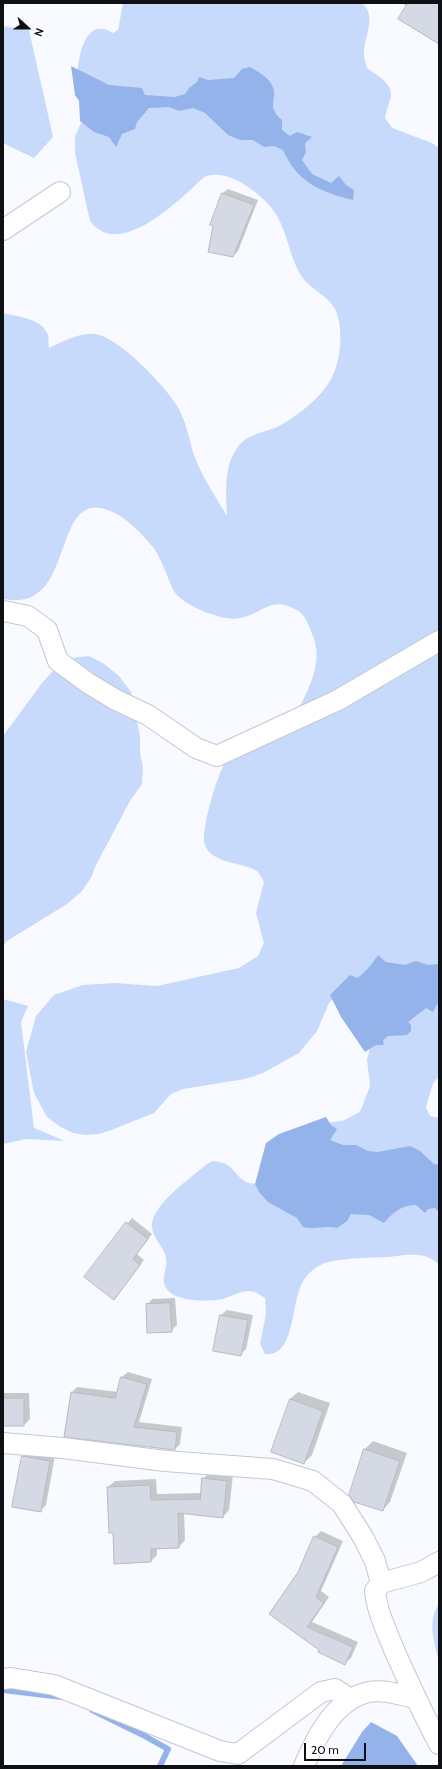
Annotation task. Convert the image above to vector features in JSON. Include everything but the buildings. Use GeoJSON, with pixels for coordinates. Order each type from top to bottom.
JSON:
{"type":"FeatureCollection","features":[{"type":"Feature","properties":{"kind":"street"},"geometry":{"type":"LineString","coordinates":[[3,230],[60,192]]}},
{"type":"Feature","properties":{"kind":"street"},"geometry":{"type":"LineString","coordinates":[[3,611],[28,616],[46,630],[58,661],[88,683],[116,700],[148,715],[196,748],[216,756],[338,700],[439,641]]}},
{"type":"Feature","properties":{"kind":"street"},"geometry":{"type":"LineString","coordinates":[[3,1443],[71,1449],[165,1461],[273,1469],[313,1481],[342,1504],[363,1537],[375,1561],[381,1583]]}},
{"type":"Feature","properties":{"kind":"street"},"geometry":{"type":"LineString","coordinates":[[439,1562],[421,1572],[381,1583],[375,1591],[376,1603],[415,1698],[439,1744]]}},
{"type":"Feature","properties":{"kind":"street"},"geometry":{"type":"LineString","coordinates":[[3,1678],[11,1678],[54,1686],[220,1751],[238,1754],[321,1692],[335,1689],[350,1699]]}},
{"type":"Feature","properties":{"kind":"street"},"geometry":{"type":"LineString","coordinates":[[304,1766],[312,1746],[333,1714],[350,1699],[370,1692],[394,1693],[415,1698]]}},
{"type":"Feature","properties":{"kind":"shaded area"},"geometry":{"type":"Polygon","coordinates":[[[123,3],[362,3],[367,9],[369,15],[369,28],[364,48],[367,68],[383,79],[391,91],[385,118],[392,128],[432,143],[439,148],[439,972],[347,986],[329,1003],[317,1031],[299,1053],[263,1073],[245,1079],[183,1089],[171,1094],[154,1113],[99,1134],[85,1135],[73,1133],[59,1126],[47,1117],[34,1093],[26,1052],[36,1016],[54,995],[83,985],[114,983],[157,986],[239,968],[258,956],[264,943],[256,913],[264,882],[258,872],[253,869],[222,860],[209,851],[205,845],[205,827],[216,785],[226,761],[232,753],[284,718],[301,704],[308,690],[314,672],[316,648],[314,639],[303,615],[297,610],[288,606],[280,604],[267,606],[248,616],[233,619],[216,616],[198,609],[182,600],[171,586],[159,556],[146,539],[125,519],[109,510],[100,508],[92,508],[80,514],[71,527],[51,578],[40,592],[25,599],[3,599],[3,313],[29,319],[41,325],[48,335],[49,348],[65,340],[83,334],[95,334],[105,337],[130,354],[155,378],[174,401],[180,411],[197,463],[227,516],[226,488],[228,469],[235,451],[241,443],[249,437],[286,422],[302,411],[323,391],[332,377],[338,362],[340,343],[340,325],[335,309],[328,300],[310,286],[302,277],[293,259],[284,230],[275,212],[255,192],[239,182],[221,175],[204,177],[165,211],[149,222],[133,230],[117,234],[103,231],[90,221],[75,153],[75,136],[84,117],[173,103],[199,105],[297,146],[197,96],[142,105],[77,75],[85,40],[96,30],[103,29],[113,33],[118,30],[123,3]]]}},
{"type":"Feature","properties":{"kind":"shaded area"},"geometry":{"type":"Polygon","coordinates":[[[3,26],[29,30],[53,137],[34,158],[3,143],[3,26]]]}},
{"type":"Feature","properties":{"kind":"shaded area"},"geometry":{"type":"Polygon","coordinates":[[[71,66],[109,85],[142,88],[145,95],[175,97],[185,94],[189,88],[197,82],[199,77],[208,80],[234,78],[242,69],[250,67],[265,77],[272,85],[274,90],[274,111],[282,120],[282,130],[290,136],[297,132],[312,137],[305,143],[306,152],[302,160],[312,174],[331,183],[339,176],[346,185],[354,190],[353,200],[330,193],[311,184],[295,170],[283,150],[274,146],[264,147],[253,140],[240,140],[228,135],[205,113],[193,108],[179,111],[169,107],[149,108],[137,122],[135,129],[122,134],[116,147],[109,137],[94,132],[80,121],[79,101],[75,95],[71,66]]]}},
{"type":"Feature","properties":{"kind":"shaded area"},"geometry":{"type":"Polygon","coordinates":[[[89,656],[103,663],[119,676],[131,692],[140,736],[140,753],[143,767],[142,784],[130,801],[96,865],[91,878],[81,892],[67,904],[7,941],[3,946],[3,736],[42,683],[52,672],[71,658],[89,656]]]}},
{"type":"Feature","properties":{"kind":"shaded area"},"geometry":{"type":"Polygon","coordinates":[[[378,955],[386,962],[405,965],[416,961],[428,965],[439,964],[439,1001],[433,1012],[426,1008],[408,1022],[411,1025],[411,1031],[407,1035],[388,1036],[383,1040],[384,1045],[376,1045],[365,1052],[341,1017],[330,995],[350,975],[357,978],[363,974],[378,955]]]}},
{"type":"Feature","properties":{"kind":"shaded area"},"geometry":{"type":"Polygon","coordinates":[[[439,983],[439,1077],[433,1083],[426,1107],[430,1116],[439,1118],[439,1172],[326,1146],[325,1123],[342,1121],[360,1112],[370,1086],[367,1060],[372,1039],[439,983]]]}},
{"type":"Feature","properties":{"kind":"shaded area"},"geometry":{"type":"Polygon","coordinates":[[[3,999],[28,1006],[21,1022],[34,1128],[65,1141],[26,1139],[3,1144],[3,999]]]}},
{"type":"Feature","properties":{"kind":"shaded area"},"geometry":{"type":"Polygon","coordinates":[[[326,1117],[331,1125],[337,1129],[330,1140],[343,1145],[356,1145],[368,1151],[378,1152],[410,1146],[420,1151],[434,1164],[439,1165],[439,1212],[435,1208],[428,1209],[425,1213],[416,1205],[411,1205],[398,1210],[384,1223],[369,1215],[351,1214],[347,1221],[337,1228],[308,1228],[303,1227],[297,1218],[268,1202],[259,1192],[255,1184],[266,1143],[279,1134],[326,1117]]]}},
{"type":"Feature","properties":{"kind":"shaded area"},"geometry":{"type":"Polygon","coordinates":[[[213,1161],[230,1166],[243,1180],[248,1183],[405,1199],[439,1200],[439,1264],[432,1259],[420,1255],[410,1255],[349,1259],[333,1261],[320,1265],[306,1277],[301,1286],[292,1324],[283,1346],[276,1352],[265,1354],[260,1344],[266,1314],[265,1298],[256,1292],[249,1291],[217,1300],[192,1300],[170,1293],[164,1283],[166,1261],[163,1250],[153,1232],[153,1218],[158,1209],[174,1192],[207,1164],[213,1161]]]}},
{"type":"Feature","properties":{"kind":"shaded area"},"geometry":{"type":"Polygon","coordinates":[[[439,1603],[439,1662],[432,1625],[435,1610],[439,1603]]]}},
{"type":"Feature","properties":{"kind":"shaded area"},"geometry":{"type":"Polygon","coordinates":[[[371,1722],[397,1736],[418,1766],[341,1766],[362,1732],[371,1722]]]}},
{"type":"Feature","properties":{"kind":"waterway"},"geometry":{"type":"LineString","coordinates":[[3,1690],[62,1697]]}},
{"type":"Feature","properties":{"kind":"waterway"},"geometry":{"type":"LineString","coordinates":[[92,1710],[168,1749],[160,1766]]}}]}
